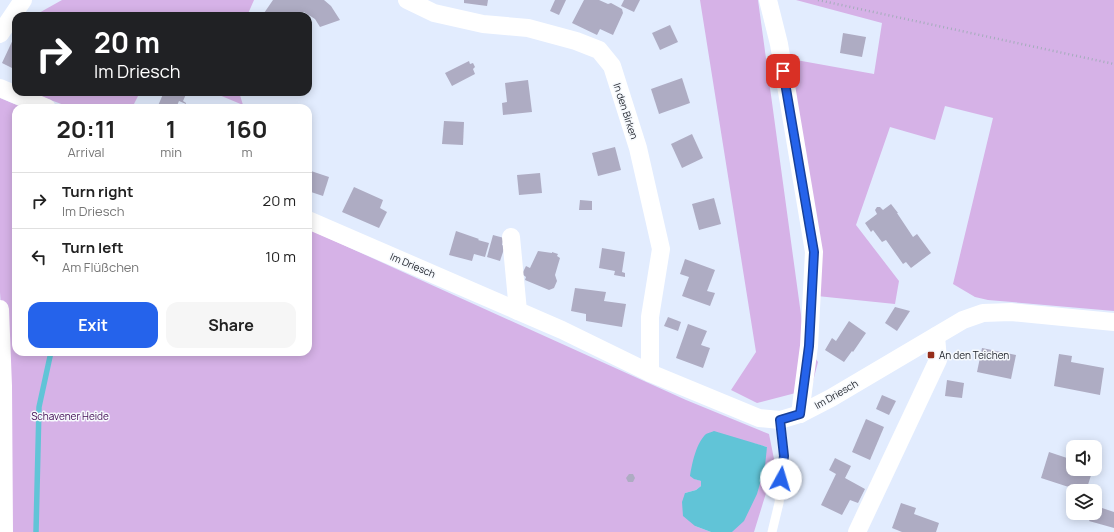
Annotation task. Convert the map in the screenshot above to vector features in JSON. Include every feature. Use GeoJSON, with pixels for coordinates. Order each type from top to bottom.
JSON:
{"type":"FeatureCollection","features":[{"type":"Feature","properties":{"kind":"street"},"geometry":{"type":"LineString","coordinates":[[15,12],[23,0]]}},
{"type":"Feature","properties":{"kind":"street","name":"In den Birken"},"geometry":{"type":"LineString","coordinates":[[407,0],[434,13],[483,24],[528,28],[576,41],[599,50],[612,66],[638,148],[661,249],[650,318],[650,373]]}},
{"type":"Feature","properties":{"kind":"street"},"geometry":{"type":"LineString","coordinates":[[768,0],[779,44],[814,252],[809,346],[800,414]]}},
{"type":"Feature","properties":{"kind":"street"},"geometry":{"type":"LineString","coordinates":[[0,34],[12,16]]}},
{"type":"Feature","properties":{"kind":"street"},"geometry":{"type":"LineString","coordinates":[[0,88],[12,93]]}},
{"type":"Feature","properties":{"kind":"street"},"geometry":{"type":"LineString","coordinates":[[19,96],[38,104]]}},
{"type":"Feature","properties":{"kind":"street","name":"Im Driesch"},"geometry":{"type":"LineString","coordinates":[[312,222],[562,330],[650,373],[759,418],[780,420],[800,414],[831,398],[964,320],[983,313],[1011,312],[1114,322]]}},
{"type":"Feature","properties":{"kind":"street"},"geometry":{"type":"LineString","coordinates":[[511,237],[518,311]]}},
{"type":"Feature","properties":{"kind":"street"},"geometry":{"type":"LineString","coordinates":[[0,309],[3,386],[3,532]]}},
{"type":"Feature","properties":{"kind":"street"},"geometry":{"type":"LineString","coordinates":[[858,532],[938,360],[936,336]]}},
{"type":"Feature","properties":{"kind":"lane"},"geometry":{"type":"LineString","coordinates":[[772,532],[779,503],[784,456],[780,420]]}},
{"type":"Feature","properties":{"kind":"path"},"geometry":{"type":"LineString","coordinates":[[818,0],[1114,64]]}},
{"type":"Feature","properties":{"kind":"green space"},"geometry":{"type":"Polygon","coordinates":[[[62,0],[254,0],[249,12],[41,12],[62,0]]]}},
{"type":"Feature","properties":{"kind":"green space"},"geometry":{"type":"Polygon","coordinates":[[[700,0],[758,0],[805,344],[818,362],[811,389],[757,403],[731,390],[756,352],[700,0]]]}},
{"type":"Feature","properties":{"kind":"green space"},"geometry":{"type":"Polygon","coordinates":[[[796,0],[1114,0],[1114,311],[988,300],[975,297],[953,284],[993,118],[945,106],[935,140],[890,127],[856,225],[899,281],[895,304],[817,296],[785,58],[874,74],[882,23],[796,0]]]}},
{"type":"Feature","properties":{"kind":"green space"},"geometry":{"type":"Polygon","coordinates":[[[40,96],[138,96],[134,104],[61,104],[40,96]]]}},
{"type":"Feature","properties":{"kind":"green space"},"geometry":{"type":"Polygon","coordinates":[[[222,96],[240,96],[243,104],[222,96]]]}},
{"type":"Feature","properties":{"kind":"green space","name":"Schavener Heide"},"geometry":{"type":"Polygon","coordinates":[[[0,98],[14,104],[12,104],[12,356],[312,356],[312,231],[686,400],[769,434],[775,464],[754,532],[732,532],[767,447],[753,443],[695,479],[701,481],[701,486],[696,490],[685,493],[695,526],[711,532],[9,532],[5,365],[0,292],[0,98]]]}},
{"type":"Feature","properties":{"kind":"water"},"geometry":{"type":"Polygon","coordinates":[[[714,431],[767,447],[765,466],[757,494],[744,521],[732,532],[711,532],[695,526],[683,516],[682,502],[685,493],[696,490],[701,486],[701,481],[690,476],[697,448],[706,434],[714,431]]]}},
{"type":"Feature","properties":{"kind":"building"},"geometry":{"type":"Polygon","coordinates":[[[273,0],[324,0],[331,6],[340,20],[320,27],[312,17],[312,12],[265,12],[273,0]]]}},
{"type":"Feature","properties":{"kind":"building"},"geometry":{"type":"Polygon","coordinates":[[[464,0],[488,0],[487,6],[464,3],[464,0]]]}},
{"type":"Feature","properties":{"kind":"building"},"geometry":{"type":"Polygon","coordinates":[[[555,0],[566,0],[559,15],[550,11],[555,0]]]}},
{"type":"Feature","properties":{"kind":"building"},"geometry":{"type":"Polygon","coordinates":[[[584,0],[599,0],[608,4],[611,3],[622,9],[623,13],[613,35],[600,29],[597,35],[572,23],[584,0]]]}},
{"type":"Feature","properties":{"kind":"building"},"geometry":{"type":"Polygon","coordinates":[[[624,0],[640,0],[634,12],[621,6],[624,0]]]}},
{"type":"Feature","properties":{"kind":"building"},"geometry":{"type":"Polygon","coordinates":[[[670,25],[678,42],[660,50],[652,33],[670,25]]]}},
{"type":"Feature","properties":{"kind":"building"},"geometry":{"type":"Polygon","coordinates":[[[843,33],[866,37],[862,57],[840,53],[843,33]]]}},
{"type":"Feature","properties":{"kind":"building"},"geometry":{"type":"Polygon","coordinates":[[[12,42],[12,68],[2,63],[12,42]]]}},
{"type":"Feature","properties":{"kind":"building"},"geometry":{"type":"Polygon","coordinates":[[[469,61],[470,64],[473,63],[475,67],[473,69],[475,74],[452,86],[445,73],[469,61]]]}},
{"type":"Feature","properties":{"kind":"building"},"geometry":{"type":"Polygon","coordinates":[[[682,78],[690,103],[659,114],[651,89],[682,78]]]}},
{"type":"Feature","properties":{"kind":"building"},"geometry":{"type":"Polygon","coordinates":[[[528,80],[532,112],[503,115],[502,103],[507,102],[505,83],[528,80]]]}},
{"type":"Feature","properties":{"kind":"building"},"geometry":{"type":"Polygon","coordinates":[[[162,96],[185,96],[183,101],[186,104],[179,101],[178,104],[159,104],[162,96]]]}},
{"type":"Feature","properties":{"kind":"building"},"geometry":{"type":"Polygon","coordinates":[[[444,121],[464,122],[463,145],[442,144],[444,121]]]}},
{"type":"Feature","properties":{"kind":"building"},"geometry":{"type":"Polygon","coordinates":[[[692,134],[703,158],[682,168],[671,144],[692,134]]]}},
{"type":"Feature","properties":{"kind":"building"},"geometry":{"type":"Polygon","coordinates":[[[615,147],[621,170],[598,176],[592,153],[615,147]]]}},
{"type":"Feature","properties":{"kind":"building"},"geometry":{"type":"Polygon","coordinates":[[[312,171],[329,177],[323,196],[312,192],[312,171]]]}},
{"type":"Feature","properties":{"kind":"building"},"geometry":{"type":"Polygon","coordinates":[[[540,173],[542,193],[519,195],[517,175],[540,173]]]}},
{"type":"Feature","properties":{"kind":"building"},"geometry":{"type":"Polygon","coordinates":[[[354,187],[383,200],[380,208],[387,212],[379,228],[342,212],[354,187]]]}},
{"type":"Feature","properties":{"kind":"building"},"geometry":{"type":"Polygon","coordinates":[[[714,198],[721,224],[699,230],[692,204],[714,198]]]}},
{"type":"Feature","properties":{"kind":"building"},"geometry":{"type":"Polygon","coordinates":[[[580,200],[592,201],[592,210],[579,210],[580,200]]]}},
{"type":"Feature","properties":{"kind":"building"},"geometry":{"type":"Polygon","coordinates":[[[891,204],[913,237],[917,234],[931,253],[911,268],[906,262],[903,264],[886,240],[882,242],[873,230],[871,232],[865,223],[877,214],[875,210],[877,207],[880,207],[883,210],[891,204]]]}},
{"type":"Feature","properties":{"kind":"building"},"geometry":{"type":"Polygon","coordinates":[[[456,231],[489,243],[485,257],[474,254],[472,261],[449,255],[456,231]]]}},
{"type":"Feature","properties":{"kind":"building"},"geometry":{"type":"Polygon","coordinates":[[[493,235],[504,238],[502,245],[505,246],[500,261],[487,257],[493,235]]]}},
{"type":"Feature","properties":{"kind":"building"},"geometry":{"type":"Polygon","coordinates":[[[602,248],[625,252],[622,272],[625,273],[625,277],[614,275],[615,271],[599,268],[602,248]]]}},
{"type":"Feature","properties":{"kind":"building"},"geometry":{"type":"Polygon","coordinates":[[[538,251],[552,252],[558,254],[557,256],[560,258],[555,275],[557,281],[554,288],[549,290],[525,280],[526,277],[522,274],[526,266],[530,268],[538,251]]]}},
{"type":"Feature","properties":{"kind":"building"},"geometry":{"type":"Polygon","coordinates":[[[685,259],[715,270],[707,291],[715,293],[710,306],[682,296],[689,277],[680,274],[685,259]]]}},
{"type":"Feature","properties":{"kind":"building"},"geometry":{"type":"Polygon","coordinates":[[[575,288],[606,292],[604,301],[626,304],[622,327],[586,321],[586,314],[571,311],[575,288]]]}},
{"type":"Feature","properties":{"kind":"building"},"geometry":{"type":"Polygon","coordinates":[[[895,307],[910,311],[897,331],[885,323],[895,307]]]}},
{"type":"Feature","properties":{"kind":"building"},"geometry":{"type":"Polygon","coordinates":[[[668,317],[681,322],[678,331],[664,326],[668,317]]]}},
{"type":"Feature","properties":{"kind":"building"},"geometry":{"type":"Polygon","coordinates":[[[849,321],[866,333],[844,362],[825,350],[832,338],[836,341],[849,321]]]}},
{"type":"Feature","properties":{"kind":"building"},"geometry":{"type":"Polygon","coordinates":[[[688,324],[707,331],[701,345],[710,348],[703,368],[676,358],[688,324]]]}},
{"type":"Feature","properties":{"kind":"building"},"geometry":{"type":"Polygon","coordinates":[[[982,348],[1016,355],[1011,379],[977,372],[982,348]]]}},
{"type":"Feature","properties":{"kind":"building"},"geometry":{"type":"Polygon","coordinates":[[[1059,354],[1072,356],[1071,362],[1104,368],[1100,395],[1054,386],[1059,354]]]}},
{"type":"Feature","properties":{"kind":"building"},"geometry":{"type":"Polygon","coordinates":[[[947,380],[964,383],[962,398],[945,396],[947,380]]]}},
{"type":"Feature","properties":{"kind":"building"},"geometry":{"type":"Polygon","coordinates":[[[882,395],[896,401],[889,415],[876,409],[882,395]]]}},
{"type":"Feature","properties":{"kind":"building"},"geometry":{"type":"Polygon","coordinates":[[[866,419],[884,427],[870,460],[852,452],[866,419]]]}},
{"type":"Feature","properties":{"kind":"building"},"geometry":{"type":"Polygon","coordinates":[[[1049,452],[1066,458],[1066,476],[1091,476],[1088,484],[1066,484],[1066,486],[1041,478],[1049,452]]]}},
{"type":"Feature","properties":{"kind":"building"},"geometry":{"type":"Polygon","coordinates":[[[835,458],[851,466],[845,478],[865,489],[858,503],[850,500],[842,515],[821,505],[836,474],[829,470],[835,458]]]}},
{"type":"Feature","properties":{"kind":"building"},"geometry":{"type":"Polygon","coordinates":[[[629,474],[633,474],[635,478],[633,482],[628,482],[626,478],[629,474]]]}},
{"type":"Feature","properties":{"kind":"building"},"geometry":{"type":"Polygon","coordinates":[[[901,503],[916,508],[914,514],[939,523],[936,532],[902,532],[892,528],[901,503]]]}},
{"type":"Feature","properties":{"kind":"building"},"geometry":{"type":"Polygon","coordinates":[[[1102,508],[1114,512],[1114,528],[1089,521],[1102,520],[1102,508]]]}},
{"type":"Feature","properties":{"kind":"waterway"},"geometry":{"type":"LineString","coordinates":[[36,532],[39,407],[50,356]]}},
{"type":"Feature","properties":{"kind":"place","name":"An den Teichen"},"geometry":{"type":"Point","coordinates":[931,355]}},
{"type":"Feature","properties":{"kind":"route"},"geometry":{"type":"LineString","coordinates":[[781,479],[784,456],[780,420],[800,414],[809,346],[814,252],[783,71]]}}]}
